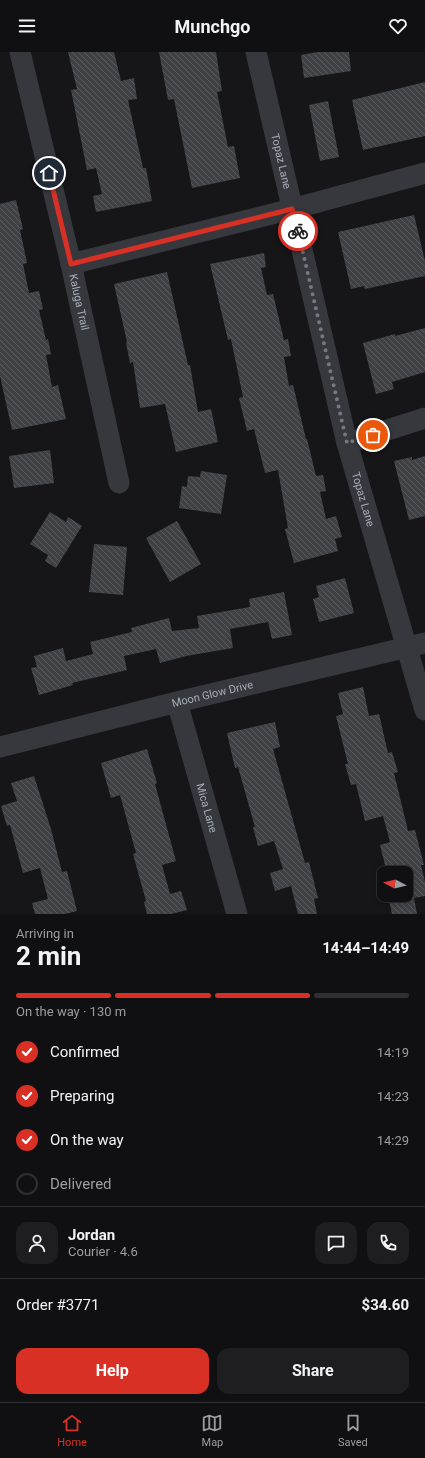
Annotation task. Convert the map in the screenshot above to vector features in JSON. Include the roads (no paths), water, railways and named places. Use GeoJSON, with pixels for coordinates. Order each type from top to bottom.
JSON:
{"type":"FeatureCollection","features":[{"type":"Feature","properties":{"kind":"street","name":"Kaluga Trail"},"geometry":{"type":"LineString","coordinates":[[20,52],[71,264],[119,483]]}},
{"type":"Feature","properties":{"kind":"street","name":"Topaz Lane"},"geometry":{"type":"LineString","coordinates":[[256,52],[347,443],[416,645],[425,710]]}},
{"type":"Feature","properties":{"kind":"street"},"geometry":{"type":"LineString","coordinates":[[71,264],[292,209],[425,173]]}},
{"type":"Feature","properties":{"kind":"street"},"geometry":{"type":"LineString","coordinates":[[347,443],[425,418]]}},
{"type":"Feature","properties":{"kind":"street","name":"Moon Glow Drive"},"geometry":{"type":"LineString","coordinates":[[0,747],[177,702],[416,645]]}},
{"type":"Feature","properties":{"kind":"street","name":"Mica Lane"},"geometry":{"type":"LineString","coordinates":[[177,702],[237,914]]}}]}
